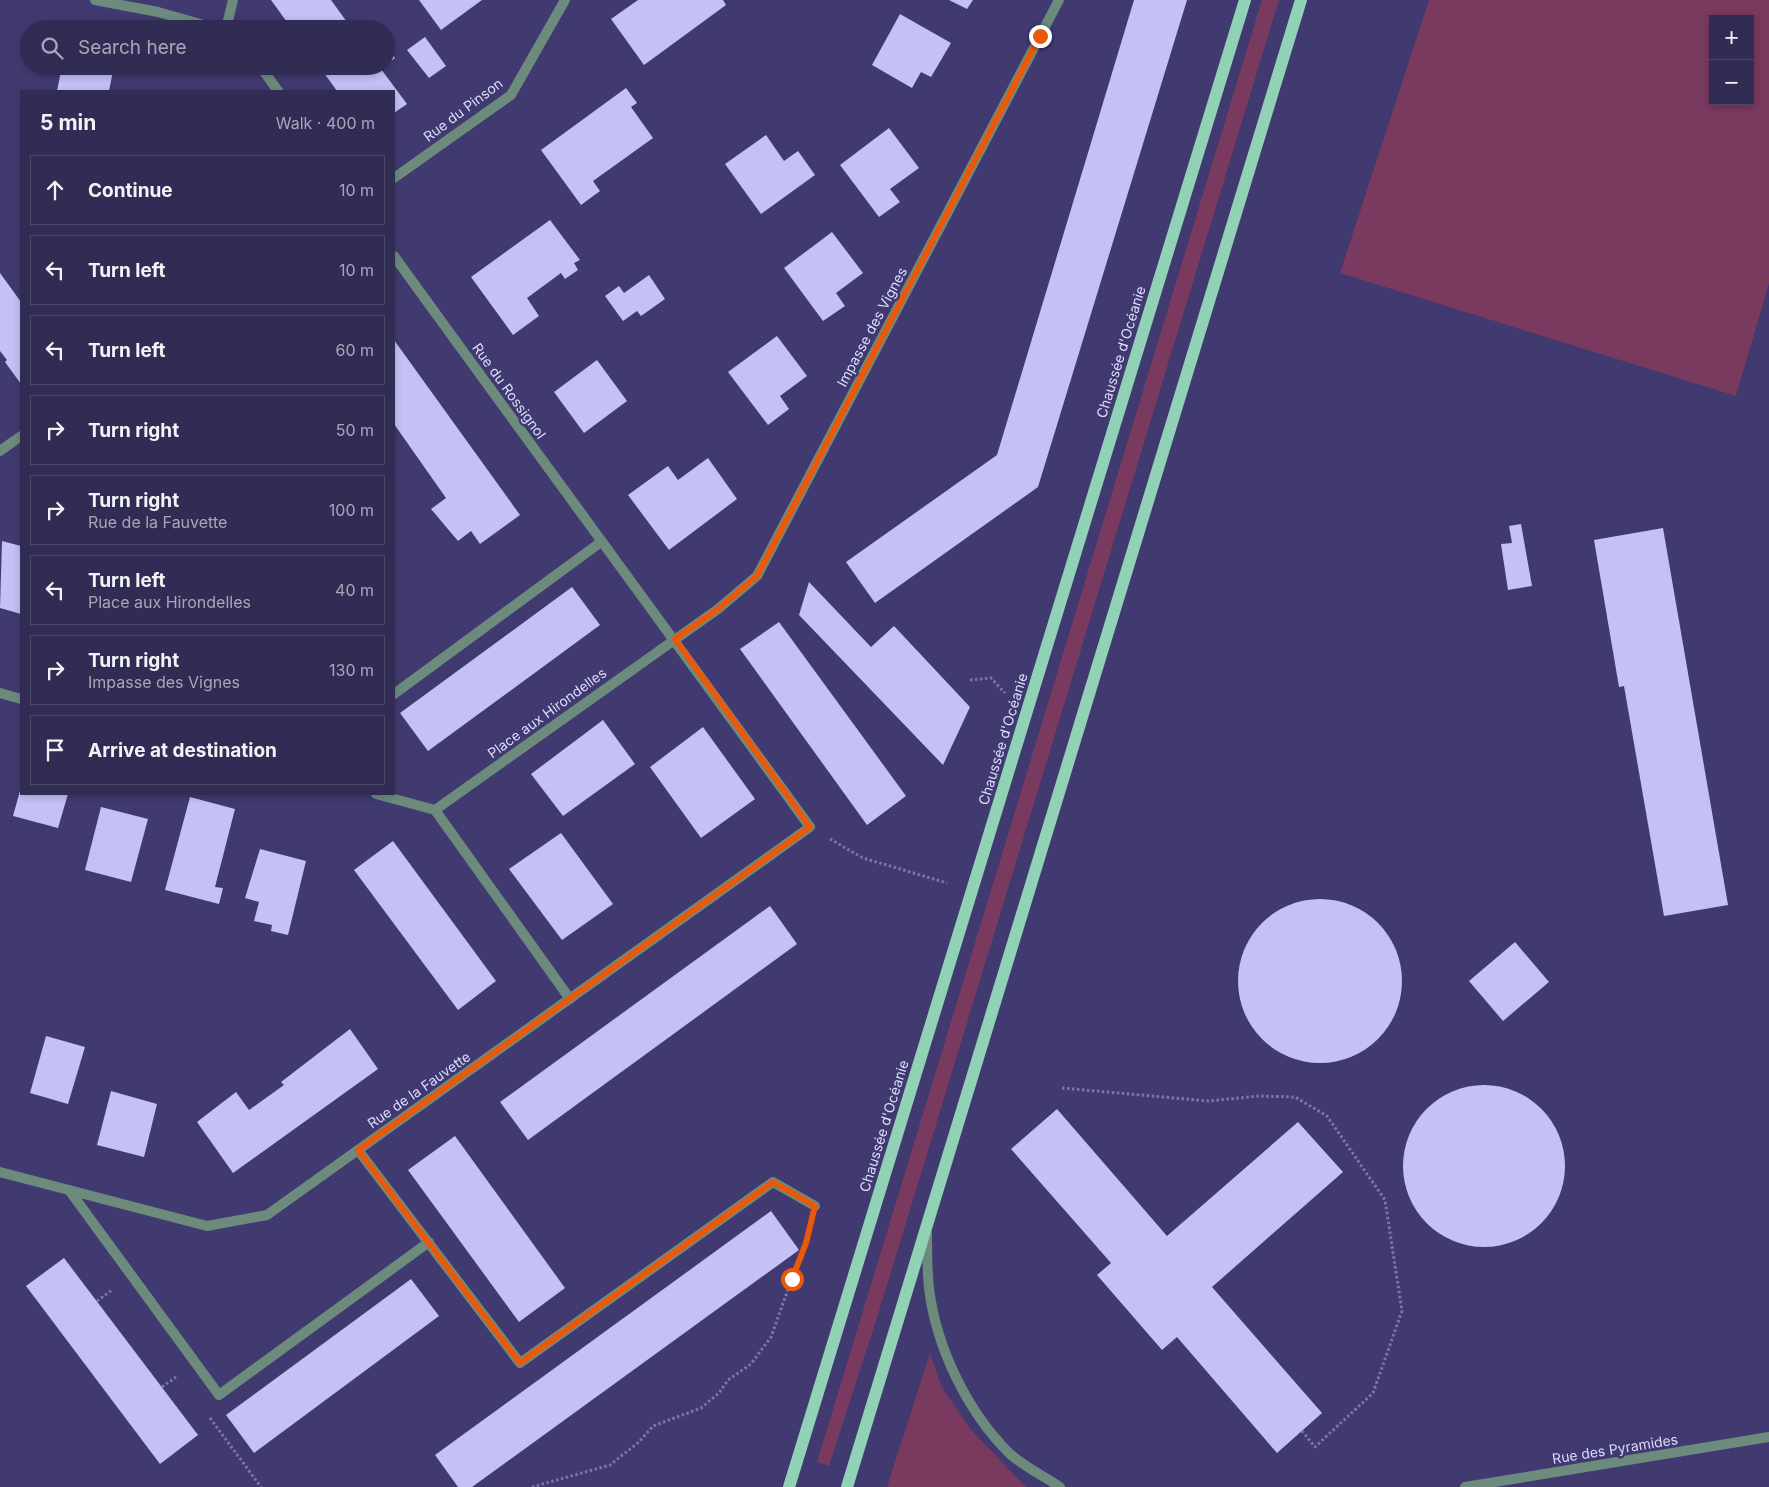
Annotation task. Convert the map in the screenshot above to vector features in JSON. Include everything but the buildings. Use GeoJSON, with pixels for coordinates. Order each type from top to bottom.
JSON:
{"type":"FeatureCollection","features":[{"type":"Feature","properties":{"kind":"main road","name":"Chaussée d'Océanie"},"geometry":{"type":"LineString","coordinates":[[789,1487],[1244,0]]}},
{"type":"Feature","properties":{"kind":"main road"},"geometry":{"type":"LineString","coordinates":[[847,1487],[1301,0]]}},
{"type":"Feature","properties":{"kind":"street"},"geometry":{"type":"LineString","coordinates":[[95,0],[158,12],[186,20]]}},
{"type":"Feature","properties":{"kind":"street"},"geometry":{"type":"LineString","coordinates":[[228,20],[233,0]]}},
{"type":"Feature","properties":{"kind":"street","name":"Rue du Pinson"},"geometry":{"type":"LineString","coordinates":[[395,177],[511,95],[565,0]]}},
{"type":"Feature","properties":{"kind":"street","name":"Impasse des Vignes"},"geometry":{"type":"LineString","coordinates":[[675,639],[718,609],[757,576],[1059,0]]}},
{"type":"Feature","properties":{"kind":"street"},"geometry":{"type":"LineString","coordinates":[[266,75],[277,90]]}},
{"type":"Feature","properties":{"kind":"street","name":"Rue du Rossignol"},"geometry":{"type":"LineString","coordinates":[[395,257],[601,542],[675,639]]}},
{"type":"Feature","properties":{"kind":"street"},"geometry":{"type":"LineString","coordinates":[[0,451],[20,437]]}},
{"type":"Feature","properties":{"kind":"street"},"geometry":{"type":"LineString","coordinates":[[395,693],[601,542]]}},
{"type":"Feature","properties":{"kind":"street"},"geometry":{"type":"LineString","coordinates":[[675,639],[810,827]]}},
{"type":"Feature","properties":{"kind":"street","name":"Place aux Hirondelles"},"geometry":{"type":"LineString","coordinates":[[435,810],[675,639]]}},
{"type":"Feature","properties":{"kind":"street"},"geometry":{"type":"LineString","coordinates":[[0,693],[20,699]]}},
{"type":"Feature","properties":{"kind":"street"},"geometry":{"type":"LineString","coordinates":[[380,795],[435,810],[570,998]]}},
{"type":"Feature","properties":{"kind":"street","name":"Rue de la Fauvette"},"geometry":{"type":"LineString","coordinates":[[0,1172],[207,1226],[267,1215],[810,827]]}},
{"type":"Feature","properties":{"kind":"street"},"geometry":{"type":"LineString","coordinates":[[358,1150],[520,1363],[773,1182],[815,1206]]}},
{"type":"Feature","properties":{"kind":"street"},"geometry":{"type":"LineString","coordinates":[[69,1190],[219,1395],[428,1242]]}},
{"type":"Feature","properties":{"kind":"street"},"geometry":{"type":"LineString","coordinates":[[926,1227],[929,1288],[943,1347],[956,1380],[979,1415],[1010,1454],[1060,1487]]}},
{"type":"Feature","properties":{"kind":"street","name":"Rue des Pyramides"},"geometry":{"type":"LineString","coordinates":[[1465,1487],[1769,1437]]}},
{"type":"Feature","properties":{"kind":"path"},"geometry":{"type":"LineString","coordinates":[[970,680],[991,678],[1005,693]]}},
{"type":"Feature","properties":{"kind":"path"},"geometry":{"type":"LineString","coordinates":[[810,827],[862,858],[947,883]]}},
{"type":"Feature","properties":{"kind":"path"},"geometry":{"type":"LineString","coordinates":[[1062,1088],[1208,1101],[1260,1096],[1294,1097],[1327,1116],[1385,1200],[1402,1311],[1373,1393],[1315,1447],[1302,1431]]}},
{"type":"Feature","properties":{"kind":"path"},"geometry":{"type":"LineString","coordinates":[[532,1487],[610,1465],[639,1442],[653,1426],[701,1408],[719,1393],[728,1380],[751,1364],[771,1337],[806,1243],[815,1206]]}},
{"type":"Feature","properties":{"kind":"path"},"geometry":{"type":"LineString","coordinates":[[97,1301],[115,1288]]}},
{"type":"Feature","properties":{"kind":"path"},"geometry":{"type":"LineString","coordinates":[[162,1387],[178,1375]]}},
{"type":"Feature","properties":{"kind":"path"},"geometry":{"type":"LineString","coordinates":[[205,1412],[261,1487]]}},
{"type":"Feature","properties":{"kind":"shaded area"},"geometry":{"type":"Polygon","coordinates":[[[1262,0],[1279,0],[880,1308],[829,1466],[817,1462],[1262,0]]]}},
{"type":"Feature","properties":{"kind":"shaded area"},"geometry":{"type":"Polygon","coordinates":[[[1429,0],[1769,0],[1769,283],[1736,396],[1340,273],[1429,0]]]}},
{"type":"Feature","properties":{"kind":"shaded area"},"geometry":{"type":"Polygon","coordinates":[[[930,1353],[941,1386],[971,1430],[1026,1487],[887,1487],[930,1353]]]}},
{"type":"Feature","properties":{"kind":"route"},"geometry":{"type":"LineString","coordinates":[[792,1279],[806,1243],[815,1206],[773,1182],[520,1363],[358,1150],[810,827],[675,639],[718,609],[757,576],[1040,36]]}}]}
